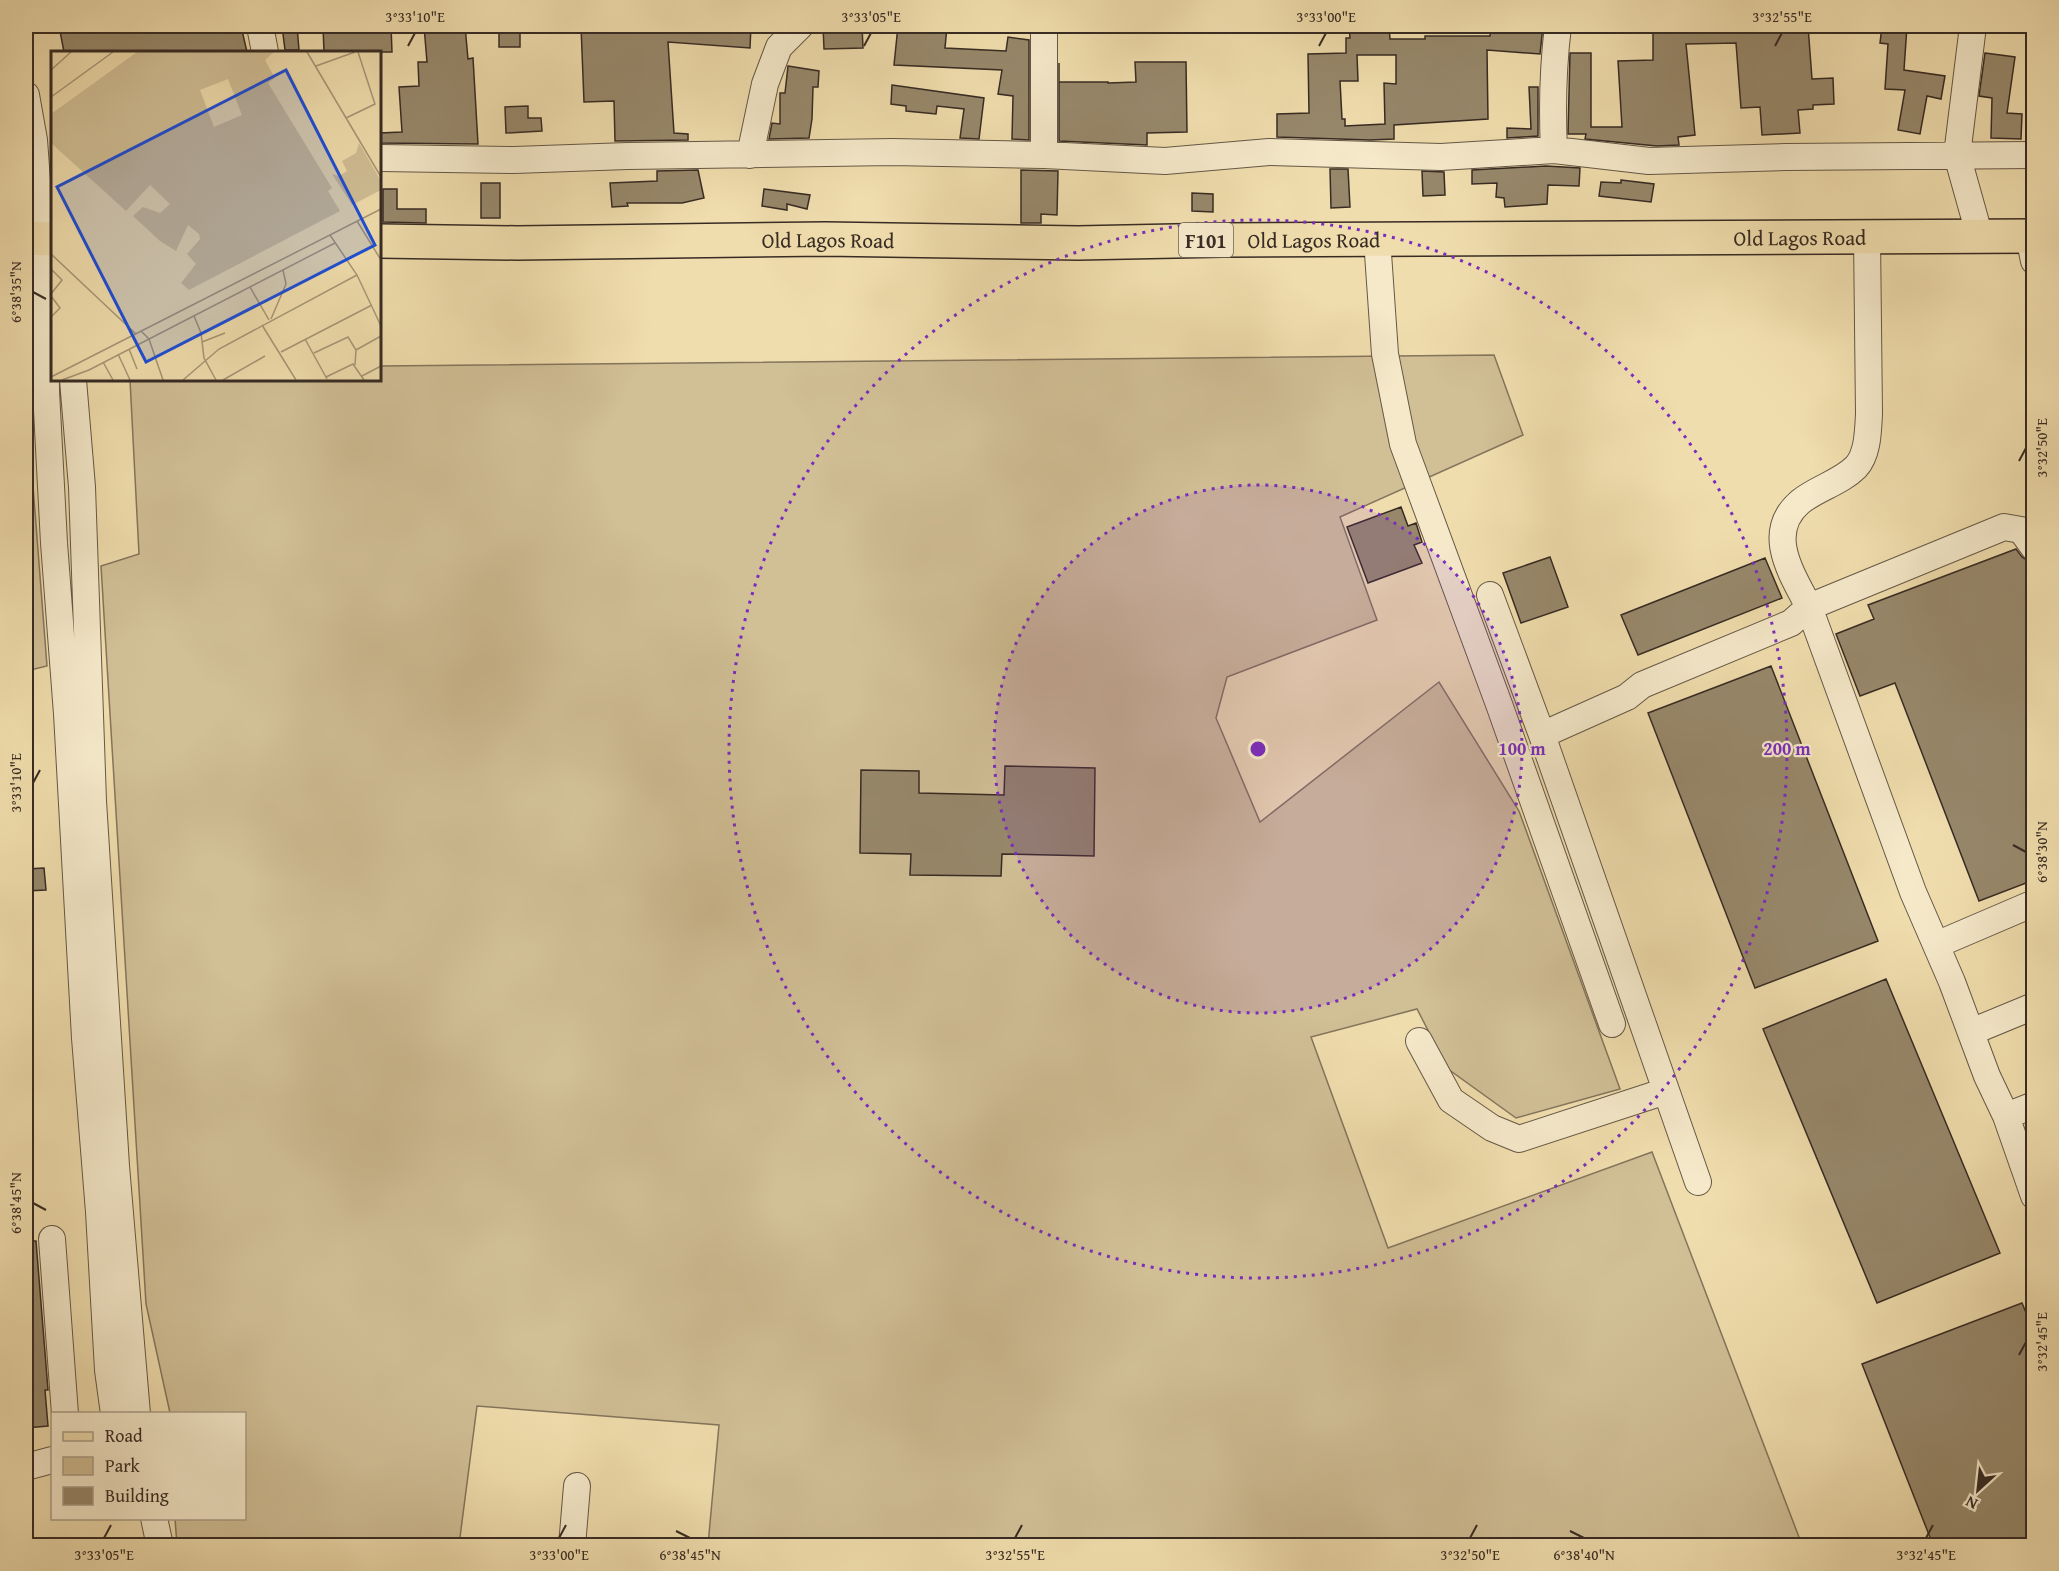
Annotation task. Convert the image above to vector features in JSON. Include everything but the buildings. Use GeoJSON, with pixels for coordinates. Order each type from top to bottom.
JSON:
{"type":"FeatureCollection","features":[{"type":"Feature","properties":{"kind":"main road","name":"Old Lagos Road"},"geometry":{"type":"LineString","coordinates":[[381,241],[517,243],[825,239],[1078,243],[1867,236],[1980,237],[2032,245]]}},
{"type":"Feature","properties":{"kind":"street"},"geometry":{"type":"LineString","coordinates":[[260,26],[265,51]]}},
{"type":"Feature","properties":{"kind":"street"},"geometry":{"type":"LineString","coordinates":[[750,154],[765,84],[779,47],[800,26]]}},
{"type":"Feature","properties":{"kind":"street"},"geometry":{"type":"LineString","coordinates":[[1044,26],[1044,155]]}},
{"type":"Feature","properties":{"kind":"street"},"geometry":{"type":"LineString","coordinates":[[1554,150],[1554,57],[1558,26]]}},
{"type":"Feature","properties":{"kind":"street"},"geometry":{"type":"LineString","coordinates":[[1973,26],[1957,155],[1980,237]]}},
{"type":"Feature","properties":{"kind":"street"},"geometry":{"type":"LineString","coordinates":[[26,95],[34,140],[39,239],[45,289],[46,391],[54,543],[67,714],[83,1015],[99,1212],[108,1370],[114,1412]]}},
{"type":"Feature","properties":{"kind":"street"},"geometry":{"type":"LineString","coordinates":[[381,158],[514,160],[893,152],[1044,155],[1165,161],[1269,152],[1441,157],[1554,150],[1649,160],[2034,155]]}},
{"type":"Feature","properties":{"kind":"street"},"geometry":{"type":"LineString","coordinates":[[1867,236],[1869,414],[1867,444],[1857,466],[1834,483],[1800,502],[1786,519],[1782,537],[1786,563],[1809,606],[1896,848],[2006,1116],[2034,1196]]}},
{"type":"Feature","properties":{"kind":"street"},"geometry":{"type":"LineString","coordinates":[[1377,239],[1385,354],[1403,444],[1500,707],[1612,1024]]}},
{"type":"Feature","properties":{"kind":"street"},"geometry":{"type":"LineString","coordinates":[[73,381],[82,487],[93,801],[115,1143],[137,1412]]}},
{"type":"Feature","properties":{"kind":"street"},"geometry":{"type":"LineString","coordinates":[[1542,735],[1627,697],[1642,685],[1791,623],[1809,606],[2004,527],[2021,530],[2034,548]]}},
{"type":"Feature","properties":{"kind":"street"},"geometry":{"type":"LineString","coordinates":[[1490,595],[1542,735],[1698,1182]]}},
{"type":"Feature","properties":{"kind":"street"},"geometry":{"type":"LineString","coordinates":[[1936,945],[2034,903]]}},
{"type":"Feature","properties":{"kind":"street"},"geometry":{"type":"LineString","coordinates":[[1971,1032],[2034,1006]]}},
{"type":"Feature","properties":{"kind":"street"},"geometry":{"type":"LineString","coordinates":[[1419,1041],[1451,1100],[1492,1128],[1519,1139],[1666,1091]]}},
{"type":"Feature","properties":{"kind":"street"},"geometry":{"type":"LineString","coordinates":[[2006,1116],[2034,1105]]}},
{"type":"Feature","properties":{"kind":"street"},"geometry":{"type":"LineString","coordinates":[[52,1239],[65,1412]]}},
{"type":"Feature","properties":{"kind":"street"},"geometry":{"type":"LineString","coordinates":[[26,1467],[51,1460]]}},
{"type":"Feature","properties":{"kind":"street"},"geometry":{"type":"LineString","coordinates":[[573,1545],[577,1486]]}},
{"type":"Feature","properties":{"kind":"street"},"geometry":{"type":"LineString","coordinates":[[154,1520],[160,1545]]}},
{"type":"Feature","properties":{"kind":"green space"},"geometry":{"type":"Polygon","coordinates":[[[1494,355],[1523,435],[1340,517],[1377,620],[1227,677],[1216,718],[1260,822],[1439,682],[1519,811],[1620,1089],[1516,1118],[1448,1069],[1417,1009],[1311,1037],[1388,1248],[1652,1152],[1802,1545],[708,1545],[719,1425],[477,1406],[459,1545],[177,1545],[175,1520],[246,1520],[246,1412],[170,1412],[146,1304],[101,566],[139,554],[130,381],[381,381],[381,366],[1494,355]]]}},
{"type":"Feature","properties":{"kind":"green space"},"geometry":{"type":"Polygon","coordinates":[[[26,396],[47,666],[26,671],[26,396]]]}}]}
